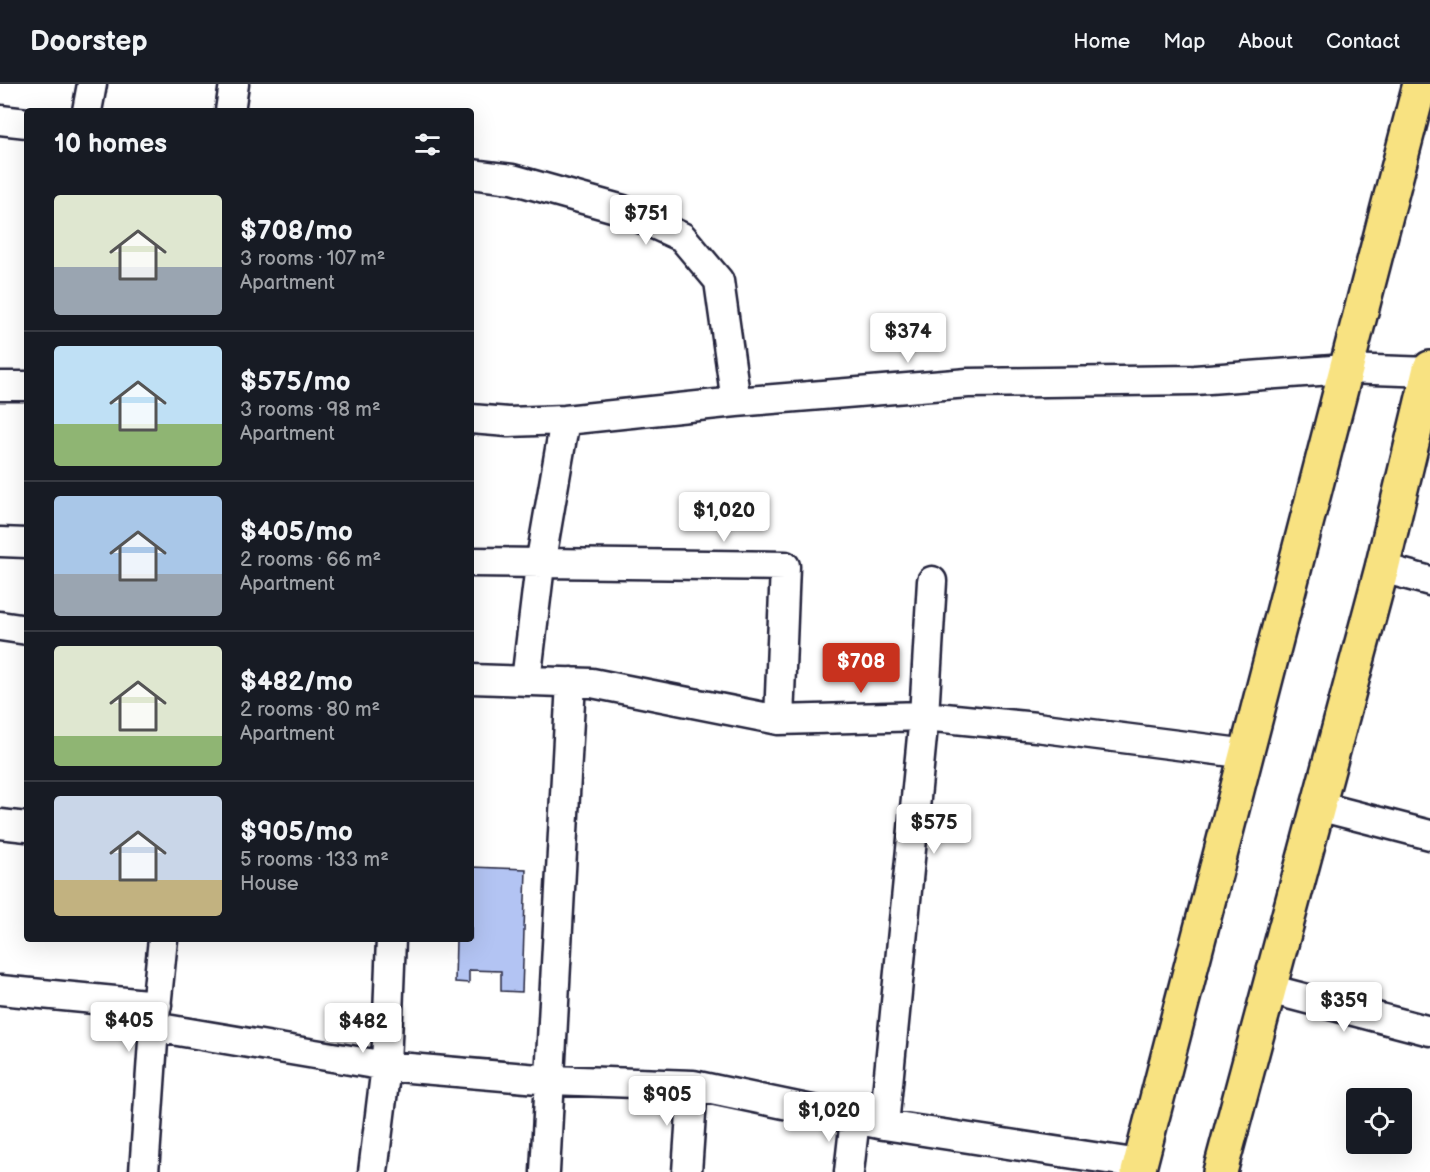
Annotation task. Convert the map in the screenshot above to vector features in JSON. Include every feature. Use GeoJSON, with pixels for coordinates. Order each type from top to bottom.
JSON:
{"type":"FeatureCollection","features":[{"type":"Feature","properties":{"kind":"main road"},"geometry":{"type":"LineString","coordinates":[[1139,1168],[1420,84]]}},
{"type":"Feature","properties":{"kind":"main road"},"geometry":{"type":"LineString","coordinates":[[1220,1172],[1382,568],[1430,371]]}},
{"type":"Feature","properties":{"kind":"street"},"geometry":{"type":"LineString","coordinates":[[88,108],[92,84]]}},
{"type":"Feature","properties":{"kind":"street"},"geometry":{"type":"LineString","coordinates":[[230,108],[234,84]]}},
{"type":"Feature","properties":{"kind":"street"},"geometry":{"type":"LineString","coordinates":[[0,120],[24,123]]}},
{"type":"Feature","properties":{"kind":"street"},"geometry":{"type":"LineString","coordinates":[[474,174],[512,178],[623,210],[682,237],[719,281],[736,402]]}},
{"type":"Feature","properties":{"kind":"street"},"geometry":{"type":"LineString","coordinates":[[474,419],[508,422],[565,420],[736,402],[968,383],[1195,380],[1346,369],[1430,371]]}},
{"type":"Feature","properties":{"kind":"street"},"geometry":{"type":"LineString","coordinates":[[0,386],[24,386]]}},
{"type":"Feature","properties":{"kind":"street"},"geometry":{"type":"LineString","coordinates":[[526,681],[540,565],[565,420]]}},
{"type":"Feature","properties":{"kind":"street"},"geometry":{"type":"LineString","coordinates":[[0,542],[24,543]]}},
{"type":"Feature","properties":{"kind":"street"},"geometry":{"type":"LineString","coordinates":[[474,562],[540,565],[785,566],[779,720]]}},
{"type":"Feature","properties":{"kind":"street"},"geometry":{"type":"LineString","coordinates":[[1382,568],[1430,581]]}},
{"type":"Feature","properties":{"kind":"street"},"geometry":{"type":"LineString","coordinates":[[884,1125],[924,716],[932,581]]}},
{"type":"Feature","properties":{"kind":"street"},"geometry":{"type":"LineString","coordinates":[[0,626],[24,630]]}},
{"type":"Feature","properties":{"kind":"street"},"geometry":{"type":"LineString","coordinates":[[474,679],[592,683],[779,720],[924,716],[1035,727],[1248,754]]}},
{"type":"Feature","properties":{"kind":"street"},"geometry":{"type":"LineString","coordinates":[[545,1172],[571,682]]}},
{"type":"Feature","properties":{"kind":"street"},"geometry":{"type":"LineString","coordinates":[[1318,806],[1430,834]]}},
{"type":"Feature","properties":{"kind":"street"},"geometry":{"type":"LineString","coordinates":[[0,824],[24,827]]}},
{"type":"Feature","properties":{"kind":"street"},"geometry":{"type":"LineString","coordinates":[[144,1172],[163,942]]}},
{"type":"Feature","properties":{"kind":"street"},"geometry":{"type":"LineString","coordinates":[[373,1172],[386,1066],[391,942]]}},
{"type":"Feature","properties":{"kind":"street"},"geometry":{"type":"LineString","coordinates":[[1269,989],[1430,1031]]}},
{"type":"Feature","properties":{"kind":"street"},"geometry":{"type":"LineString","coordinates":[[0,990],[156,1016],[386,1066],[550,1080],[693,1085],[884,1125],[1139,1168]]}},
{"type":"Feature","properties":{"kind":"street"},"geometry":{"type":"LineString","coordinates":[[687,1172],[693,1085]]}},
{"type":"Feature","properties":{"kind":"street"},"geometry":{"type":"LineString","coordinates":[[849,1172],[855,1119]]}},
{"type":"Feature","properties":{"kind":"building"},"geometry":{"type":"Polygon","coordinates":[[[474,867],[526,869],[522,992],[501,991],[501,971],[469,970],[469,983],[455,982],[456,942],[474,942],[474,867]]]}}]}
